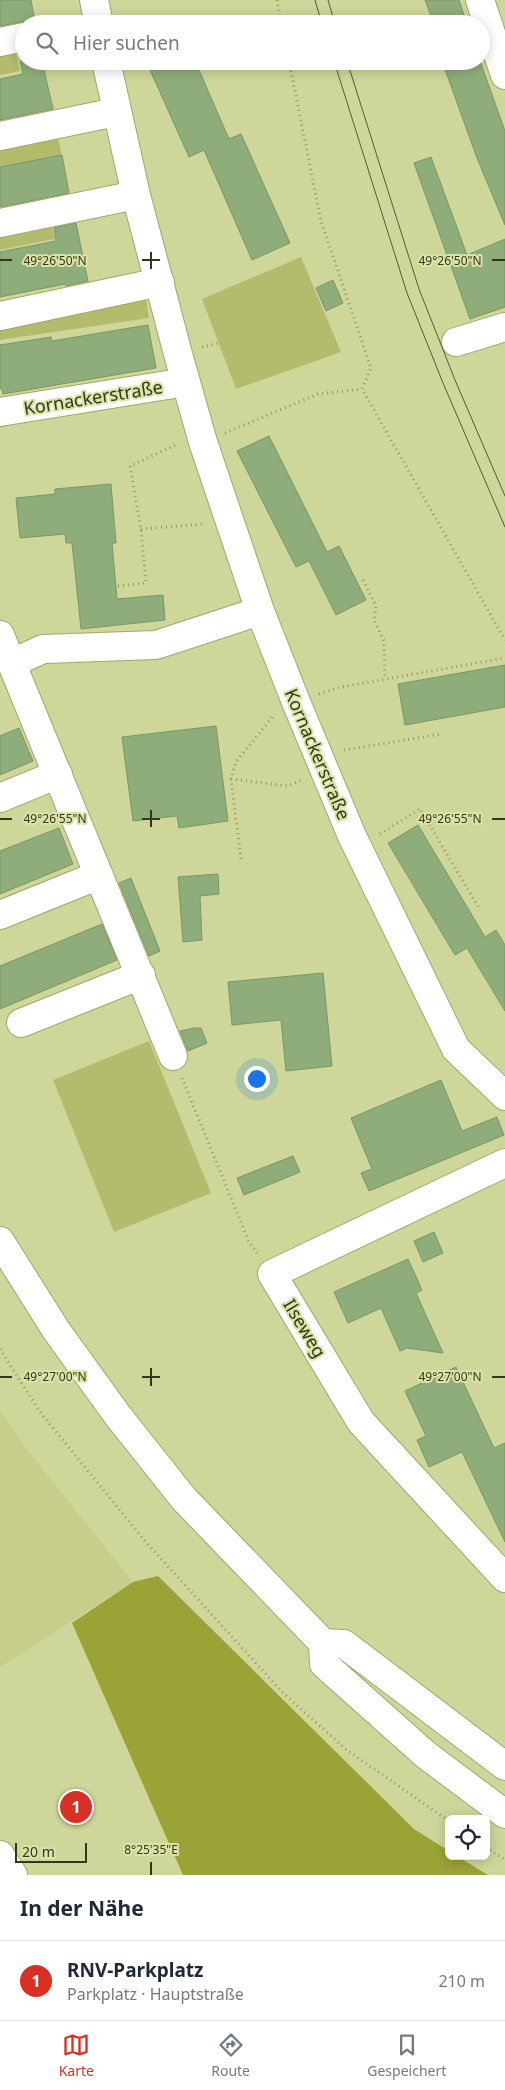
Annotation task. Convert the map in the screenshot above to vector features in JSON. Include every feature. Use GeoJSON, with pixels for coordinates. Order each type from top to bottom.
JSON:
{"type":"FeatureCollection","features":[{"type":"Feature","properties":{"kind":"street"},"geometry":{"type":"LineString","coordinates":[[480,0],[485,15]]}},
{"type":"Feature","properties":{"kind":"street"},"geometry":{"type":"LineString","coordinates":[[490,30],[505,75]]}},
{"type":"Feature","properties":{"kind":"street"},"geometry":{"type":"LineString","coordinates":[[0,42],[15,39]]}},
{"type":"Feature","properties":{"kind":"street","name":"Kornackerstraße"},"geometry":{"type":"LineString","coordinates":[[108,70],[136,195],[186,382],[202,438],[260,611],[294,698],[358,848],[456,1049],[505,1096]]}},
{"type":"Feature","properties":{"kind":"street"},"geometry":{"type":"LineString","coordinates":[[0,136],[116,112]]}},
{"type":"Feature","properties":{"kind":"street"},"geometry":{"type":"LineString","coordinates":[[0,223],[136,195]]}},
{"type":"Feature","properties":{"kind":"street"},"geometry":{"type":"LineString","coordinates":[[0,316],[160,282]]}},
{"type":"Feature","properties":{"kind":"street"},"geometry":{"type":"LineString","coordinates":[[456,342],[505,326]]}},
{"type":"Feature","properties":{"kind":"street","name":"Kornackerstraße"},"geometry":{"type":"LineString","coordinates":[[0,412],[186,382]]}},
{"type":"Feature","properties":{"kind":"street"},"geometry":{"type":"LineString","coordinates":[[10,676],[43,649],[156,645],[260,611]]}},
{"type":"Feature","properties":{"kind":"street"},"geometry":{"type":"LineString","coordinates":[[0,635],[10,676],[58,774],[173,1056]]}},
{"type":"Feature","properties":{"kind":"street"},"geometry":{"type":"LineString","coordinates":[[0,798],[58,774]]}},
{"type":"Feature","properties":{"kind":"street"},"geometry":{"type":"LineString","coordinates":[[0,915],[99,874]]}},
{"type":"Feature","properties":{"kind":"street"},"geometry":{"type":"LineString","coordinates":[[21,1023],[141,975]]}},
{"type":"Feature","properties":{"kind":"street"},"geometry":{"type":"LineString","coordinates":[[272,1274],[505,1162]]}},
{"type":"Feature","properties":{"kind":"street"},"geometry":{"type":"LineString","coordinates":[[0,1240],[56,1330],[118,1416],[184,1499],[323,1643],[324,1664],[426,1755],[505,1814]]}},
{"type":"Feature","properties":{"kind":"street","name":"Ilseweg"},"geometry":{"type":"LineString","coordinates":[[272,1274],[361,1422],[505,1578]]}},
{"type":"Feature","properties":{"kind":"street"},"geometry":{"type":"LineString","coordinates":[[323,1643],[344,1644],[505,1766]]}},
{"type":"Feature","properties":{"kind":"street"},"geometry":{"type":"LineString","coordinates":[[0,1854],[13,1875]]}},
{"type":"Feature","properties":{"kind":"path"},"geometry":{"type":"LineString","coordinates":[[277,0],[280,15]]}},
{"type":"Feature","properties":{"kind":"path"},"geometry":{"type":"LineString","coordinates":[[291,70],[321,220],[371,368],[362,388]]}},
{"type":"Feature","properties":{"kind":"path"},"geometry":{"type":"LineString","coordinates":[[118,586],[146,583],[141,529],[130,466],[318,394],[362,388]]}},
{"type":"Feature","properties":{"kind":"path"},"geometry":{"type":"LineString","coordinates":[[362,388],[505,640]]}},
{"type":"Feature","properties":{"kind":"path"},"geometry":{"type":"LineString","coordinates":[[141,529],[230,522]]}},
{"type":"Feature","properties":{"kind":"path"},"geometry":{"type":"LineString","coordinates":[[363,580],[376,606],[374,620],[384,641],[385,679]]}},
{"type":"Feature","properties":{"kind":"path"},"geometry":{"type":"LineString","coordinates":[[241,859],[231,779],[236,762],[294,698],[340,687],[505,658]]}},
{"type":"Feature","properties":{"kind":"path"},"geometry":{"type":"LineString","coordinates":[[231,779],[288,786],[321,762],[442,734]]}},
{"type":"Feature","properties":{"kind":"path"},"geometry":{"type":"LineString","coordinates":[[358,848],[420,809],[479,908]]}},
{"type":"Feature","properties":{"kind":"path"},"geometry":{"type":"LineString","coordinates":[[173,1056],[248,1242],[272,1274]]}},
{"type":"Feature","properties":{"kind":"path"},"geometry":{"type":"LineString","coordinates":[[0,1349],[40,1412],[144,1542],[283,1693],[348,1751],[445,1817]]}},
{"type":"Feature","properties":{"kind":"path"},"geometry":{"type":"LineString","coordinates":[[490,1850],[505,1860]]}},
{"type":"Feature","properties":{"kind":"shaded area"},"geometry":{"type":"Polygon","coordinates":[[[14,44],[15,70],[20,71],[0,75],[0,47],[14,44]]]}},
{"type":"Feature","properties":{"kind":"shaded area"},"geometry":{"type":"Polygon","coordinates":[[[57,134],[62,155],[0,167],[0,145],[57,134]]]}},
{"type":"Feature","properties":{"kind":"shaded area"},"geometry":{"type":"Polygon","coordinates":[[[50,218],[55,239],[0,250],[0,228],[50,218]]]}},
{"type":"Feature","properties":{"kind":"shaded area"},"geometry":{"type":"Polygon","coordinates":[[[301,257],[341,352],[236,389],[202,299],[301,257]]]}},
{"type":"Feature","properties":{"kind":"shaded area"},"geometry":{"type":"Polygon","coordinates":[[[146,298],[149,318],[0,340],[0,325],[146,298]]]}},
{"type":"Feature","properties":{"kind":"shaded area"},"geometry":{"type":"Polygon","coordinates":[[[149,1041],[211,1193],[114,1232],[53,1080],[149,1041]]]}},
{"type":"Feature","properties":{"kind":"shaded area"},"geometry":{"type":"Polygon","coordinates":[[[0,1411],[28,1451],[133,1582],[0,1667],[0,1411]]]}},
{"type":"Feature","properties":{"kind":"shaded area"},"geometry":{"type":"Polygon","coordinates":[[[158,1576],[414,1829],[445,1848],[445,1860],[464,1860],[488,1875],[183,1875],[72,1623],[133,1582],[158,1576]]]}},
{"type":"Feature","properties":{"kind":"building"},"geometry":{"type":"Polygon","coordinates":[[[0,0],[31,0],[34,15],[15,15],[15,23],[0,26],[0,0]]]}},
{"type":"Feature","properties":{"kind":"building"},"geometry":{"type":"Polygon","coordinates":[[[425,0],[459,0],[464,15],[431,15],[425,0]]]}},
{"type":"Feature","properties":{"kind":"building"},"geometry":{"type":"Polygon","coordinates":[[[22,70],[44,70],[53,109],[0,120],[0,79],[23,74],[22,70]]]}},
{"type":"Feature","properties":{"kind":"building"},"geometry":{"type":"Polygon","coordinates":[[[150,70],[199,70],[229,139],[241,134],[290,243],[252,260],[204,150],[189,157],[150,70]]]}},
{"type":"Feature","properties":{"kind":"building"},"geometry":{"type":"Polygon","coordinates":[[[445,70],[483,70],[505,131],[505,225],[477,158],[445,70]]]}},
{"type":"Feature","properties":{"kind":"building"},"geometry":{"type":"Polygon","coordinates":[[[62,155],[69,193],[0,207],[0,167],[62,155]]]}},
{"type":"Feature","properties":{"kind":"building"},"geometry":{"type":"Polygon","coordinates":[[[431,157],[467,255],[505,239],[505,307],[470,319],[414,163],[431,157]]]}},
{"type":"Feature","properties":{"kind":"building"},"geometry":{"type":"Polygon","coordinates":[[[76,223],[88,281],[0,297],[0,252],[56,241],[54,228],[76,223]]]}},
{"type":"Feature","properties":{"kind":"building"},"geometry":{"type":"Polygon","coordinates":[[[333,280],[343,303],[326,311],[316,288],[333,280]]]}},
{"type":"Feature","properties":{"kind":"building"},"geometry":{"type":"Polygon","coordinates":[[[148,325],[156,368],[3,394],[2,389],[0,389],[0,345],[51,337],[52,341],[148,325]]]}},
{"type":"Feature","properties":{"kind":"building"},"geometry":{"type":"Polygon","coordinates":[[[269,436],[327,552],[339,546],[366,600],[336,615],[309,561],[296,567],[237,451],[269,436]]]}},
{"type":"Feature","properties":{"kind":"building"},"geometry":{"type":"Polygon","coordinates":[[[111,484],[116,543],[112,543],[117,599],[163,595],[165,620],[81,629],[72,543],[66,543],[65,534],[20,538],[16,498],[55,494],[55,489],[111,484]]]}},
{"type":"Feature","properties":{"kind":"building"},"geometry":{"type":"Polygon","coordinates":[[[505,665],[505,707],[405,725],[398,684],[505,665]]]}},
{"type":"Feature","properties":{"kind":"building"},"geometry":{"type":"Polygon","coordinates":[[[216,726],[228,821],[179,828],[177,816],[133,821],[122,737],[216,726]]]}},
{"type":"Feature","properties":{"kind":"building"},"geometry":{"type":"Polygon","coordinates":[[[19,728],[33,761],[0,775],[0,736],[19,728]]]}},
{"type":"Feature","properties":{"kind":"building"},"geometry":{"type":"Polygon","coordinates":[[[418,825],[485,937],[496,930],[505,945],[505,1011],[467,948],[455,955],[388,843],[418,825]]]}},
{"type":"Feature","properties":{"kind":"building"},"geometry":{"type":"Polygon","coordinates":[[[59,828],[73,864],[0,894],[0,851],[59,828]]]}},
{"type":"Feature","properties":{"kind":"building"},"geometry":{"type":"Polygon","coordinates":[[[218,874],[219,894],[200,896],[202,940],[183,942],[178,877],[218,874]]]}},
{"type":"Feature","properties":{"kind":"building"},"geometry":{"type":"Polygon","coordinates":[[[131,878],[160,951],[149,956],[119,883],[131,878]]]}},
{"type":"Feature","properties":{"kind":"building"},"geometry":{"type":"Polygon","coordinates":[[[102,924],[117,960],[0,1009],[0,966],[102,924]]]}},
{"type":"Feature","properties":{"kind":"building"},"geometry":{"type":"Polygon","coordinates":[[[323,973],[332,1066],[286,1071],[281,1020],[232,1025],[228,982],[323,973]]]}},
{"type":"Feature","properties":{"kind":"building"},"geometry":{"type":"Polygon","coordinates":[[[201,1028],[207,1043],[188,1051],[180,1031],[201,1028]]]}},
{"type":"Feature","properties":{"kind":"building"},"geometry":{"type":"Polygon","coordinates":[[[441,1080],[462,1131],[497,1117],[504,1135],[369,1191],[361,1173],[372,1169],[351,1118],[441,1080]]]}},
{"type":"Feature","properties":{"kind":"building"},"geometry":{"type":"Polygon","coordinates":[[[293,1156],[300,1172],[244,1195],[237,1178],[293,1156]]]}},
{"type":"Feature","properties":{"kind":"building"},"geometry":{"type":"Polygon","coordinates":[[[434,1232],[443,1253],[423,1262],[414,1241],[434,1232]]]}},
{"type":"Feature","properties":{"kind":"building"},"geometry":{"type":"Polygon","coordinates":[[[408,1259],[422,1290],[416,1293],[443,1353],[407,1348],[400,1351],[381,1308],[348,1323],[334,1292],[408,1259]]]}},
{"type":"Feature","properties":{"kind":"building"},"geometry":{"type":"Polygon","coordinates":[[[456,1367],[494,1448],[505,1443],[505,1542],[462,1452],[429,1467],[417,1440],[426,1436],[405,1391],[456,1367]]]}},
{"type":"Feature","properties":{"kind":"tram line"},"geometry":{"type":"LineString","coordinates":[[315,0],[319,15]]}},
{"type":"Feature","properties":{"kind":"tram line"},"geometry":{"type":"LineString","coordinates":[[328,0],[332,15]]}},
{"type":"Feature","properties":{"kind":"tram line"},"geometry":{"type":"LineString","coordinates":[[337,70],[407,293],[443,383],[505,527]]}},
{"type":"Feature","properties":{"kind":"tram line"},"geometry":{"type":"LineString","coordinates":[[350,70],[419,289],[455,380],[505,496]]}},
{"type":"Feature","properties":{"kind":"place","name":"RNV-Parkplatz"},"geometry":{"type":"Point","coordinates":[76,1807]}}]}
